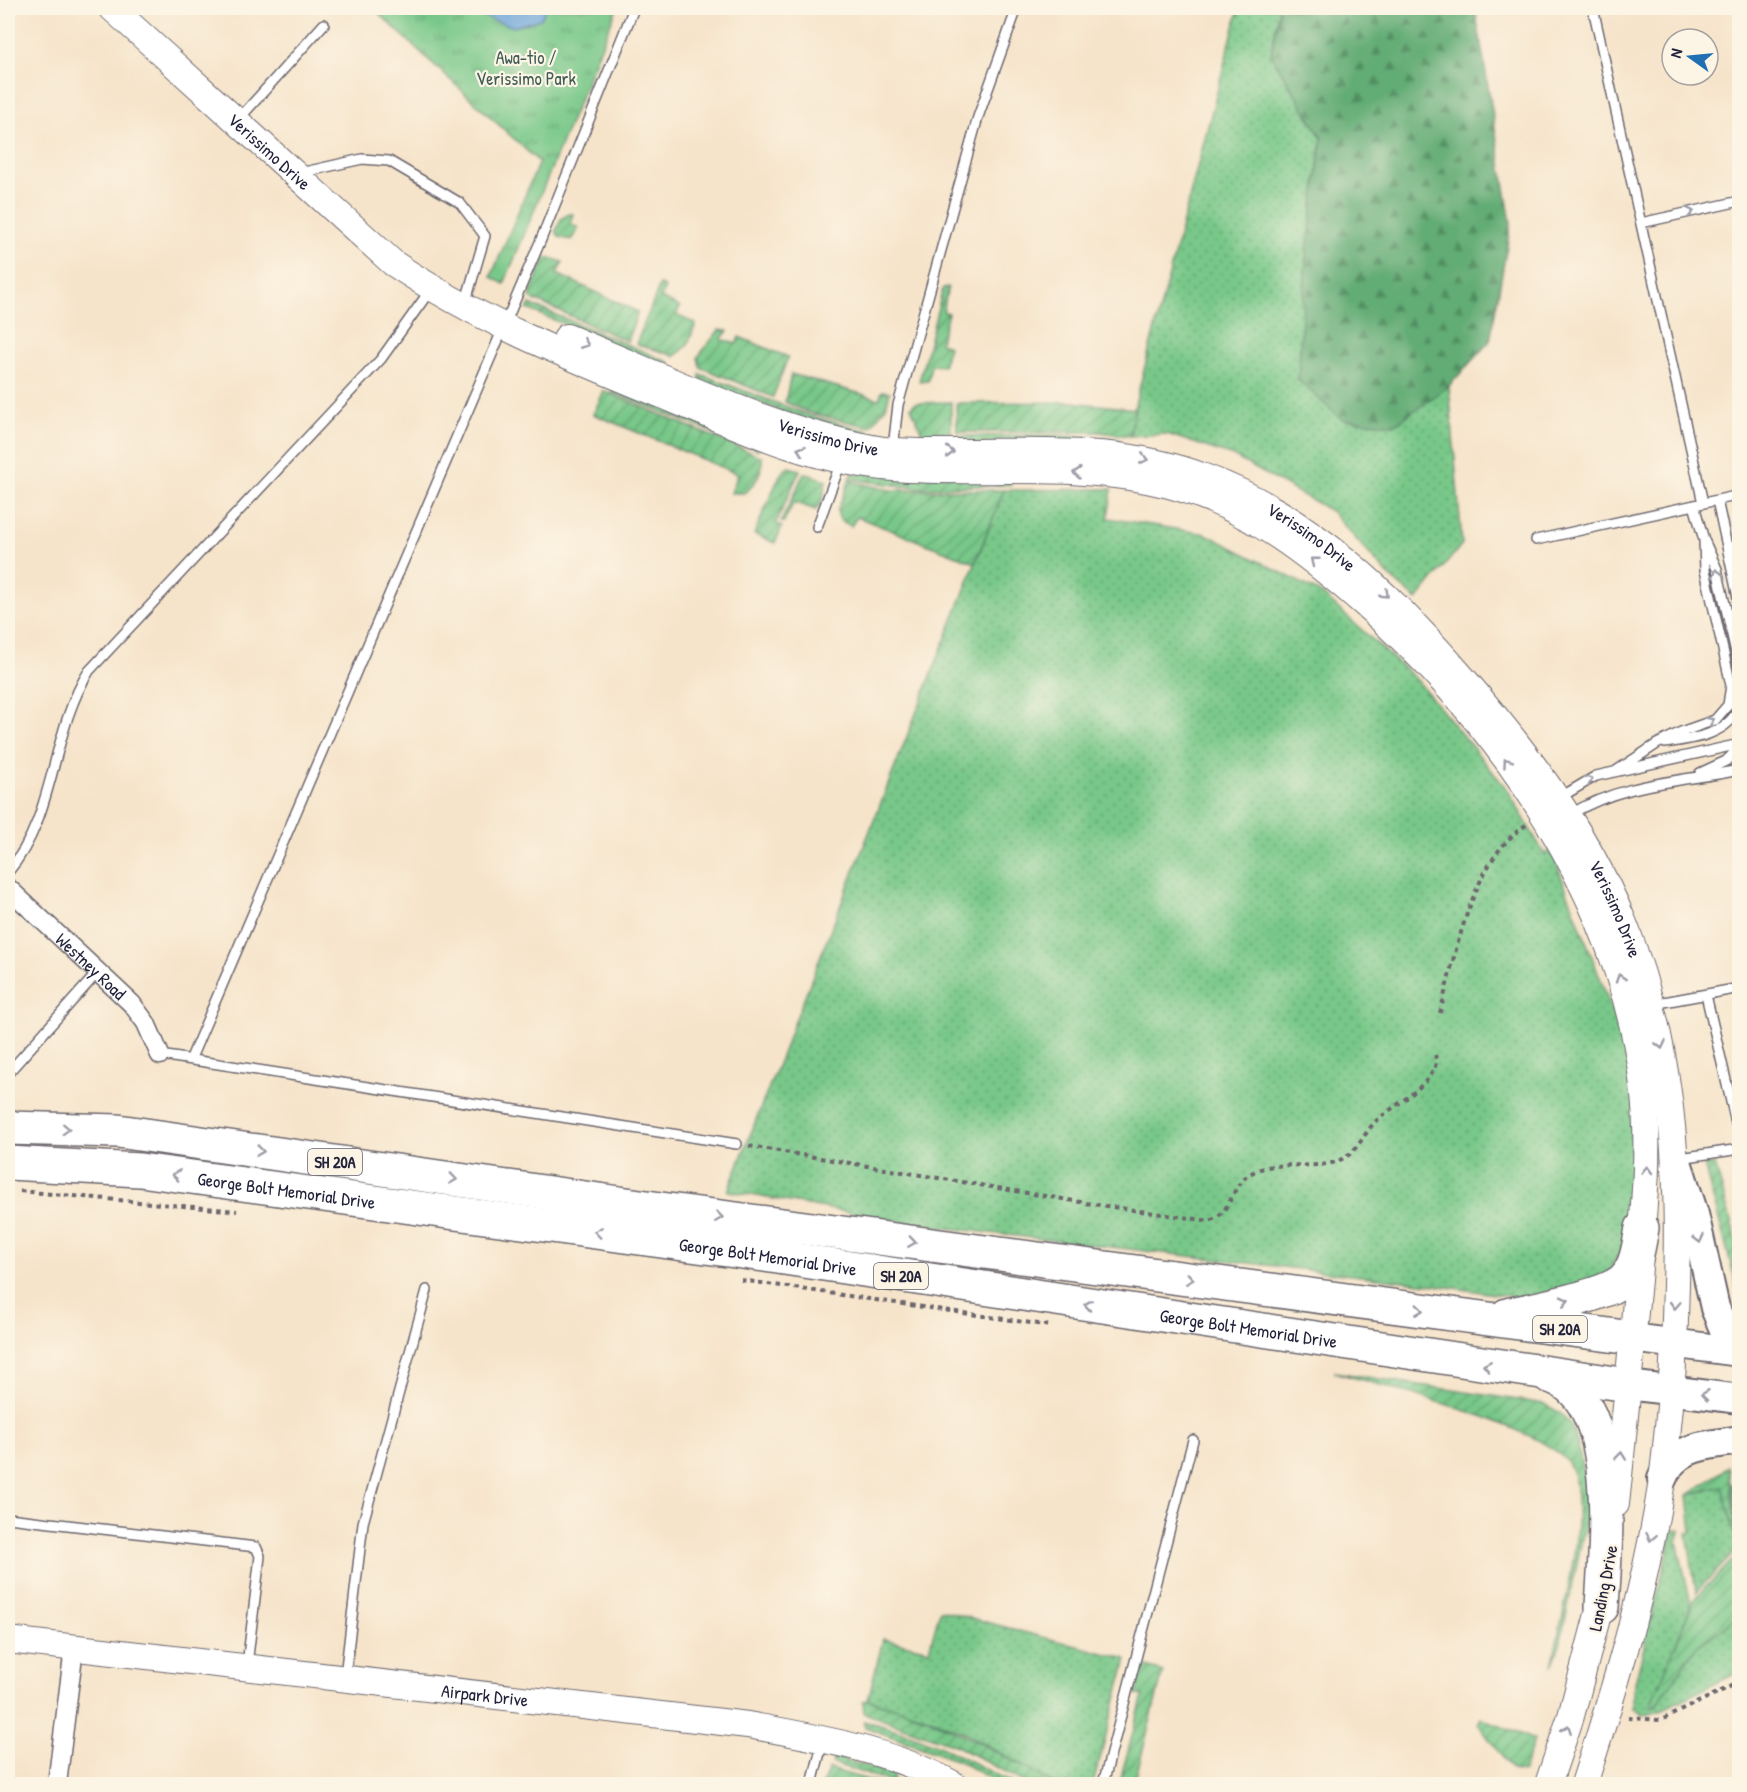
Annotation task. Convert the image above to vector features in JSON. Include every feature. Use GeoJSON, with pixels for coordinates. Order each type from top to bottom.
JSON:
{"type":"FeatureCollection","features":[{"type":"Feature","properties":{"kind":"highway","name":"George Bolt Memorial Drive"},"geometry":{"type":"LineString","coordinates":[[8,1128],[118,1131],[661,1209],[1632,1338]]}},
{"type":"Feature","properties":{"kind":"highway","name":"George Bolt Memorial Drive"},"geometry":{"type":"LineString","coordinates":[[13,1177],[140,1170],[753,1253],[1628,1385]]}},
{"type":"Feature","properties":{"kind":"highway"},"geometry":{"type":"LineString","coordinates":[[1488,1318],[1598,1293],[1618,1283],[1631,1269],[1642,1228]]}},
{"type":"Feature","properties":{"kind":"highway"},"geometry":{"type":"LineString","coordinates":[[1544,1374],[1569,1384],[1583,1400],[1593,1423],[1606,1485],[1602,1607]]}},
{"type":"Feature","properties":{"kind":"main road"},"geometry":{"type":"LineString","coordinates":[[1677,1160],[1694,1214],[1721,1326],[1740,1345]]}},
{"type":"Feature","properties":{"kind":"main road","name":"George Bolt Memorial Drive"},"geometry":{"type":"LineString","coordinates":[[1632,1338],[1740,1352]]}},
{"type":"Feature","properties":{"kind":"main road","name":"George Bolt Memorial Drive"},"geometry":{"type":"LineString","coordinates":[[1628,1385],[1740,1399]]}},
{"type":"Feature","properties":{"kind":"main road"},"geometry":{"type":"LineString","coordinates":[[1662,1479],[1670,1462],[1683,1452],[1740,1440]]}},
{"type":"Feature","properties":{"kind":"street","name":"Verissimo Drive"},"geometry":{"type":"LineString","coordinates":[[112,8],[393,263],[431,289],[757,434],[808,453],[842,460],[893,460],[1094,451],[1172,466],[1213,479],[1272,508],[1365,576],[1413,621],[1513,738],[1551,814],[1616,965],[1632,1020],[1643,1087],[1648,1143],[1632,1338]]}},
{"type":"Feature","properties":{"kind":"street","name":"Verissimo Drive"},"geometry":{"type":"LineString","coordinates":[[506,321],[790,426],[845,442],[893,460]]}},
{"type":"Feature","properties":{"kind":"street","name":"Verissimo Drive"},"geometry":{"type":"LineString","coordinates":[[1551,814],[1622,919],[1651,1005],[1668,1083],[1677,1160],[1678,1235],[1670,1390]]}},
{"type":"Feature","properties":{"kind":"street","name":"Westney Road"},"geometry":{"type":"LineString","coordinates":[[8,888],[132,1004],[146,1023],[160,1054]]}},
{"type":"Feature","properties":{"kind":"street","name":"Landing Drive"},"geometry":{"type":"LineString","coordinates":[[1548,1785],[1571,1716],[1602,1607],[1612,1537],[1632,1338]]}},
{"type":"Feature","properties":{"kind":"street","name":"Landing Drive"},"geometry":{"type":"LineString","coordinates":[[1584,1785],[1626,1646],[1662,1479],[1670,1390]]}},
{"type":"Feature","properties":{"kind":"street","name":"Airpark Drive"},"geometry":{"type":"LineString","coordinates":[[8,1640],[748,1725],[824,1739],[897,1758],[953,1785]]}},
{"type":"Feature","properties":{"kind":"street"},"geometry":{"type":"LineString","coordinates":[[57,1785],[74,1648]]}},
{"type":"Feature","properties":{"kind":"lane"},"geometry":{"type":"LineString","coordinates":[[191,1058],[540,242],[634,8]]}},
{"type":"Feature","properties":{"kind":"lane"},"geometry":{"type":"LineString","coordinates":[[893,460],[898,405],[978,117],[1017,8]]}},
{"type":"Feature","properties":{"kind":"lane"},"geometry":{"type":"LineString","coordinates":[[1593,8],[1641,223],[1699,504],[1705,570],[1731,686],[1731,698],[1725,711],[1715,720],[1681,732],[1657,744],[1616,771]]}},
{"type":"Feature","properties":{"kind":"lane"},"geometry":{"type":"LineString","coordinates":[[237,122],[324,24]]}},
{"type":"Feature","properties":{"kind":"lane"},"geometry":{"type":"LineString","coordinates":[[294,174],[362,159],[389,161],[460,203],[485,236],[465,303]]}},
{"type":"Feature","properties":{"kind":"lane"},"geometry":{"type":"LineString","coordinates":[[1641,223],[1740,201]]}},
{"type":"Feature","properties":{"kind":"lane"},"geometry":{"type":"LineString","coordinates":[[8,872],[24,853],[36,824],[75,693],[89,671],[381,359],[431,289]]}},
{"type":"Feature","properties":{"kind":"lane"},"geometry":{"type":"LineString","coordinates":[[817,527],[842,460]]}},
{"type":"Feature","properties":{"kind":"lane"},"geometry":{"type":"LineString","coordinates":[[1536,540],[1740,495]]}},
{"type":"Feature","properties":{"kind":"lane"},"geometry":{"type":"LineString","coordinates":[[1717,500],[1740,607]]}},
{"type":"Feature","properties":{"kind":"lane"},"geometry":{"type":"LineString","coordinates":[[1726,536],[1740,566]]}},
{"type":"Feature","properties":{"kind":"lane"},"geometry":{"type":"LineString","coordinates":[[1704,540],[1717,569],[1740,670]]}},
{"type":"Feature","properties":{"kind":"lane"},"geometry":{"type":"LineString","coordinates":[[1657,744],[1718,730],[1731,722],[1740,706]]}},
{"type":"Feature","properties":{"kind":"lane"},"geometry":{"type":"LineString","coordinates":[[1551,814],[1587,780],[1616,771],[1740,745]]}},
{"type":"Feature","properties":{"kind":"lane"},"geometry":{"type":"LineString","coordinates":[[1689,777],[1726,761],[1740,745]]}},
{"type":"Feature","properties":{"kind":"lane"},"geometry":{"type":"LineString","coordinates":[[1551,814],[1608,795],[1689,777],[1740,770]]}},
{"type":"Feature","properties":{"kind":"lane"},"geometry":{"type":"LineString","coordinates":[[8,1073],[98,972]]}},
{"type":"Feature","properties":{"kind":"lane"},"geometry":{"type":"LineString","coordinates":[[1651,1005],[1740,988]]}},
{"type":"Feature","properties":{"kind":"lane"},"geometry":{"type":"LineString","coordinates":[[1706,995],[1740,1140]]}},
{"type":"Feature","properties":{"kind":"lane"},"geometry":{"type":"LineString","coordinates":[[160,1054],[737,1144]]}},
{"type":"Feature","properties":{"kind":"lane"},"geometry":{"type":"LineString","coordinates":[[1677,1160],[1740,1149]]}},
{"type":"Feature","properties":{"kind":"lane"},"geometry":{"type":"LineString","coordinates":[[345,1679],[363,1523],[427,1290]]}},
{"type":"Feature","properties":{"kind":"lane"},"geometry":{"type":"LineString","coordinates":[[1102,1785],[1193,1440]]}},
{"type":"Feature","properties":{"kind":"lane"},"geometry":{"type":"LineString","coordinates":[[8,1518],[256,1547],[260,1556],[246,1667]]}},
{"type":"Feature","properties":{"kind":"lane"},"geometry":{"type":"LineString","coordinates":[[812,1785],[824,1739]]}},
{"type":"Feature","properties":{"kind":"path"},"geometry":{"type":"LineString","coordinates":[[1440,1013],[1466,915],[1493,860],[1516,831],[1551,814]]}},
{"type":"Feature","properties":{"kind":"path"},"geometry":{"type":"LineString","coordinates":[[737,1144],[1092,1204],[1210,1221],[1221,1216],[1241,1182],[1259,1168],[1324,1164],[1344,1158],[1381,1116],[1424,1085],[1436,1066],[1435,1055]]}},
{"type":"Feature","properties":{"kind":"path"},"geometry":{"type":"LineString","coordinates":[[13,1177],[246,1212]]}},
{"type":"Feature","properties":{"kind":"path"},"geometry":{"type":"LineString","coordinates":[[734,1279],[1055,1327]]}},
{"type":"Feature","properties":{"kind":"path"},"geometry":{"type":"LineString","coordinates":[[1624,1717],[1661,1720],[1740,1682]]}},
{"type":"Feature","properties":{"kind":"green space","name":"Awa-tio / Verissimo Park"},"geometry":{"type":"Polygon","coordinates":[[[373,8],[617,8],[504,284],[491,277],[539,162],[373,8]]]}},
{"type":"Feature","properties":{"kind":"green space"},"geometry":{"type":"Polygon","coordinates":[[[1239,8],[1279,8],[1271,55],[1322,138],[1306,260],[1298,380],[1394,425],[1449,386],[1462,544],[1417,600],[1390,577],[1331,511],[1233,456],[1167,434],[1130,436],[1133,412],[1239,8]]]}},
{"type":"Feature","properties":{"kind":"green space"},"geometry":{"type":"Polygon","coordinates":[[[1279,8],[1475,8],[1511,223],[1490,341],[1449,386],[1394,425],[1341,419],[1298,380],[1306,260],[1322,138],[1271,55],[1279,8]]]}},
{"type":"Feature","properties":{"kind":"green space"},"geometry":{"type":"Polygon","coordinates":[[[573,214],[570,224],[579,228],[571,240],[559,237],[556,231],[561,219],[573,214]]]}},
{"type":"Feature","properties":{"kind":"green space"},"geometry":{"type":"Polygon","coordinates":[[[546,257],[563,262],[557,274],[638,312],[627,341],[530,298],[546,257]]]}},
{"type":"Feature","properties":{"kind":"green space"},"geometry":{"type":"Polygon","coordinates":[[[660,285],[665,287],[661,298],[680,307],[676,315],[696,324],[687,346],[675,356],[636,344],[660,285]]]}},
{"type":"Feature","properties":{"kind":"green space"},"geometry":{"type":"Polygon","coordinates":[[[948,287],[943,311],[948,313],[940,343],[949,346],[943,366],[931,365],[928,381],[919,382],[943,288],[948,287]]]}},
{"type":"Feature","properties":{"kind":"green space"},"geometry":{"type":"Polygon","coordinates":[[[530,304],[671,363],[661,364],[527,309],[530,304]]]}},
{"type":"Feature","properties":{"kind":"green space"},"geometry":{"type":"Polygon","coordinates":[[[719,330],[728,331],[721,339],[736,344],[739,337],[788,357],[773,397],[700,367],[698,357],[719,330]]]}},
{"type":"Feature","properties":{"kind":"green space"},"geometry":{"type":"Polygon","coordinates":[[[700,374],[811,416],[868,431],[861,438],[832,431],[700,380],[700,374]]]}},
{"type":"Feature","properties":{"kind":"green space"},"geometry":{"type":"Polygon","coordinates":[[[791,374],[879,399],[882,391],[890,392],[886,407],[870,427],[810,413],[785,402],[791,374]]]}},
{"type":"Feature","properties":{"kind":"green space"},"geometry":{"type":"Polygon","coordinates":[[[618,388],[756,444],[758,450],[612,392],[618,388]]]}},
{"type":"Feature","properties":{"kind":"green space"},"geometry":{"type":"Polygon","coordinates":[[[604,391],[762,457],[758,478],[744,493],[731,493],[738,474],[593,414],[604,391]]]}},
{"type":"Feature","properties":{"kind":"green space"},"geometry":{"type":"Polygon","coordinates":[[[951,402],[951,432],[922,433],[911,407],[915,403],[951,402]]]}},
{"type":"Feature","properties":{"kind":"green space"},"geometry":{"type":"Polygon","coordinates":[[[1072,402],[1135,409],[1130,436],[1099,432],[957,432],[956,403],[1072,402]]]}},
{"type":"Feature","properties":{"kind":"green space"},"geometry":{"type":"Polygon","coordinates":[[[1058,435],[1119,440],[1118,444],[923,444],[921,437],[1058,435]]]}},
{"type":"Feature","properties":{"kind":"green space"},"geometry":{"type":"Polygon","coordinates":[[[788,467],[800,470],[776,523],[782,527],[775,543],[754,534],[780,475],[788,467]]]}},
{"type":"Feature","properties":{"kind":"green space"},"geometry":{"type":"Polygon","coordinates":[[[804,473],[826,480],[823,500],[816,510],[794,502],[784,522],[781,522],[804,473]]]}},
{"type":"Feature","properties":{"kind":"green space"},"geometry":{"type":"Polygon","coordinates":[[[853,473],[1011,478],[1011,485],[918,488],[849,479],[853,473]]]}},
{"type":"Feature","properties":{"kind":"green space"},"geometry":{"type":"Polygon","coordinates":[[[849,481],[890,490],[1004,490],[975,563],[857,517],[851,526],[840,520],[837,511],[849,481]]]}},
{"type":"Feature","properties":{"kind":"green space"},"geometry":{"type":"Polygon","coordinates":[[[1112,489],[1108,518],[1206,534],[1321,593],[1416,679],[1507,789],[1545,855],[1551,849],[1634,1067],[1639,1161],[1629,1235],[1604,1281],[1520,1298],[1429,1284],[921,1225],[728,1191],[1004,490],[1112,489]]]}},
{"type":"Feature","properties":{"kind":"green space"},"geometry":{"type":"Polygon","coordinates":[[[1715,1164],[1739,1250],[1739,1294],[1704,1165],[1715,1164]]]}},
{"type":"Feature","properties":{"kind":"green space"},"geometry":{"type":"Polygon","coordinates":[[[1334,1372],[1544,1404],[1559,1412],[1570,1423],[1578,1444],[1589,1505],[1560,1645],[1552,1666],[1576,1538],[1576,1488],[1571,1468],[1558,1453],[1501,1423],[1334,1372]]]}},
{"type":"Feature","properties":{"kind":"green space"},"geometry":{"type":"Polygon","coordinates":[[[1739,1460],[1739,1537],[1732,1484],[1737,1483],[1736,1461],[1739,1460]]]}},
{"type":"Feature","properties":{"kind":"green space"},"geometry":{"type":"Polygon","coordinates":[[[1728,1467],[1739,1548],[1722,1486],[1688,1495],[1728,1467]]]}},
{"type":"Feature","properties":{"kind":"green space"},"geometry":{"type":"Polygon","coordinates":[[[1722,1486],[1739,1548],[1696,1592],[1687,1533],[1692,1532],[1688,1495],[1722,1486]]]}},
{"type":"Feature","properties":{"kind":"green space"},"geometry":{"type":"Polygon","coordinates":[[[1673,1530],[1681,1530],[1677,1541],[1691,1604],[1656,1705],[1696,1647],[1739,1616],[1739,1672],[1663,1709],[1643,1715],[1633,1708],[1633,1691],[1673,1530]]]}},
{"type":"Feature","properties":{"kind":"green space"},"geometry":{"type":"Polygon","coordinates":[[[1739,1554],[1739,1616],[1696,1647],[1656,1706],[1651,1706],[1694,1599],[1739,1554]]]}},
{"type":"Feature","properties":{"kind":"green space"},"geometry":{"type":"Polygon","coordinates":[[[940,1610],[1127,1659],[1093,1784],[1054,1784],[965,1733],[925,1717],[868,1700],[883,1639],[929,1650],[940,1610]]]}},
{"type":"Feature","properties":{"kind":"green space"},"geometry":{"type":"Polygon","coordinates":[[[1144,1666],[1163,1672],[1134,1784],[1119,1784],[1143,1696],[1136,1694],[1144,1666]]]}},
{"type":"Feature","properties":{"kind":"green space"},"geometry":{"type":"Polygon","coordinates":[[[868,1700],[918,1715],[964,1735],[1054,1784],[1027,1784],[957,1746],[864,1713],[863,1701],[868,1700]]]}},
{"type":"Feature","properties":{"kind":"green space"},"geometry":{"type":"Polygon","coordinates":[[[1481,1718],[1534,1740],[1523,1772],[1512,1770],[1478,1724],[1481,1718]]]}},
{"type":"Feature","properties":{"kind":"green space"},"geometry":{"type":"Polygon","coordinates":[[[863,1721],[922,1739],[1014,1784],[999,1784],[961,1762],[865,1727],[863,1721]]]}},
{"type":"Feature","properties":{"kind":"green space"},"geometry":{"type":"Polygon","coordinates":[[[834,1757],[893,1774],[894,1783],[832,1763],[834,1757]]]}},
{"type":"Feature","properties":{"kind":"green space"},"geometry":{"type":"Polygon","coordinates":[[[829,1769],[883,1784],[822,1784],[829,1769]]]}},
{"type":"Feature","properties":{"kind":"water"},"geometry":{"type":"Polygon","coordinates":[[[477,8],[546,8],[541,19],[514,27],[481,16],[477,8]]]}}]}
